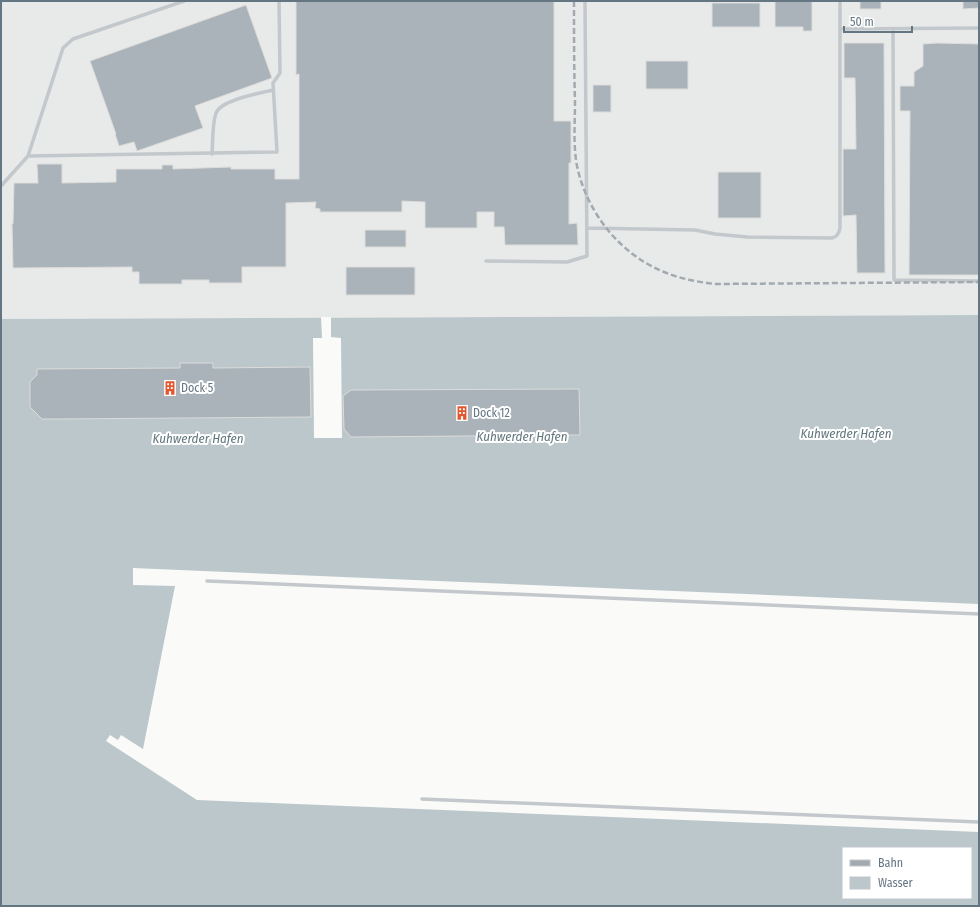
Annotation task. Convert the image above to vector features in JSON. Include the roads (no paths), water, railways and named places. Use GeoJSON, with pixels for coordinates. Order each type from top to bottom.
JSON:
{"type":"FeatureCollection","features":[{"type":"Feature","properties":{"kind":"lane"},"geometry":{"type":"LineString","coordinates":[[1,186],[28,156],[63,48],[73,39],[184,1]]}},
{"type":"Feature","properties":{"kind":"lane"},"geometry":{"type":"LineString","coordinates":[[28,156],[277,152],[273,83],[280,73],[279,1]]}},
{"type":"Feature","properties":{"kind":"lane"},"geometry":{"type":"LineString","coordinates":[[486,261],[567,262],[587,256],[585,1]]}},
{"type":"Feature","properties":{"kind":"lane"},"geometry":{"type":"LineString","coordinates":[[587,228],[695,230],[715,234],[747,237],[836,237],[840,228],[840,1]]}},
{"type":"Feature","properties":{"kind":"lane"},"geometry":{"type":"LineString","coordinates":[[840,30],[979,28]]}},
{"type":"Feature","properties":{"kind":"lane"},"geometry":{"type":"LineString","coordinates":[[893,29],[894,280],[979,281]]}},
{"type":"Feature","properties":{"kind":"lane"},"geometry":{"type":"LineString","coordinates":[[212,154],[214,119],[219,108],[228,103],[273,90]]}},
{"type":"Feature","properties":{"kind":"lane"},"geometry":{"type":"LineString","coordinates":[[207,581],[979,614]]}},
{"type":"Feature","properties":{"kind":"lane"},"geometry":{"type":"LineString","coordinates":[[422,799],[979,822]]}},
{"type":"Feature","properties":{"kind":"water","name":"Kuhwerder Hafen"},"geometry":{"type":"Polygon","coordinates":[[[979,315],[979,604],[133,568],[133,585],[175,586],[143,749],[121,735],[118,740],[110,735],[106,741],[197,800],[979,832],[979,906],[1,906],[1,319],[979,315]]]}},
{"type":"Feature","properties":{"kind":"railway"},"geometry":{"type":"LineString","coordinates":[[574,1],[575,142],[577,166],[582,183],[597,215],[608,230],[633,254],[664,272],[690,280],[715,284],[979,282]]}},
{"type":"Feature","properties":{"kind":"place","name":"Dock 5"},"geometry":{"type":"Point","coordinates":[170,388]}},
{"type":"Feature","properties":{"kind":"place","name":"Dock 12"},"geometry":{"type":"Point","coordinates":[462,413]}}]}
